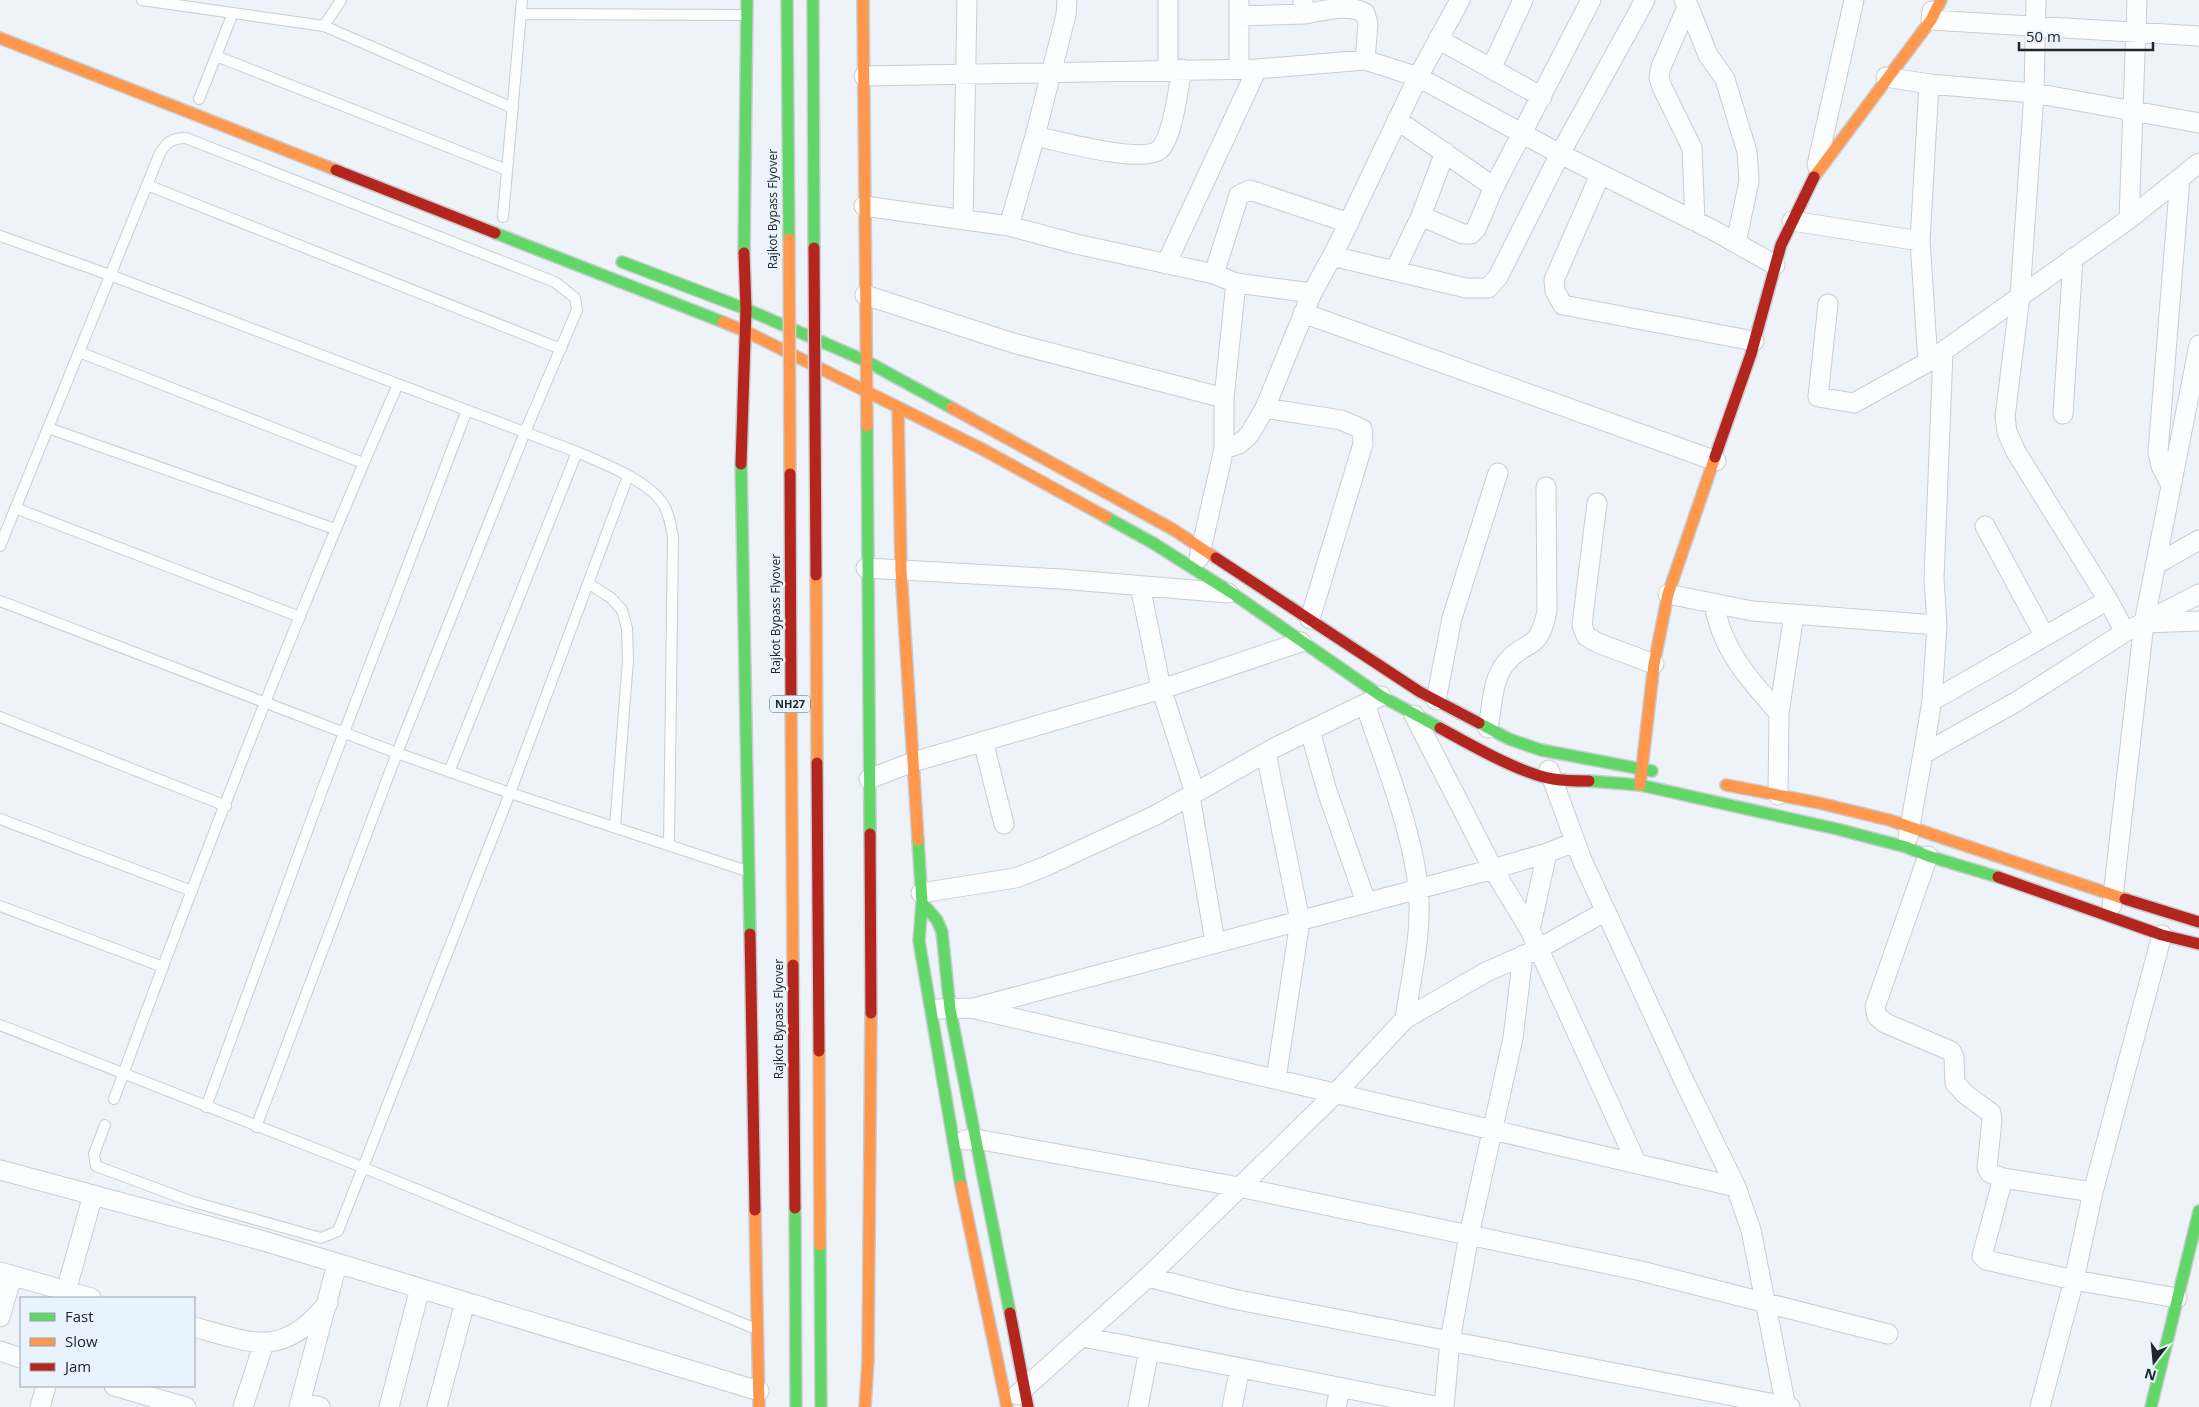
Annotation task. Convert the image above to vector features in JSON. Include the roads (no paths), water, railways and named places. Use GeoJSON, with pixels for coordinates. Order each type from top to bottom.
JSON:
{"type":"FeatureCollection","features":[{"type":"Feature","properties":{"kind":"main road"},"geometry":{"type":"LineString","coordinates":[[747,0],[746,309],[741,464],[759,1399]]}},
{"type":"Feature","properties":{"kind":"main road","name":"Rajkot Bypass Flyover"},"geometry":{"type":"LineString","coordinates":[[787,0],[796,1407]]}},
{"type":"Feature","properties":{"kind":"main road","name":"NH27"},"geometry":{"type":"LineString","coordinates":[[813,0],[821,1407]]}},
{"type":"Feature","properties":{"kind":"main road"},"geometry":{"type":"LineString","coordinates":[[863,0],[866,568],[872,952],[865,1407]]}},
{"type":"Feature","properties":{"kind":"main road"},"geometry":{"type":"LineString","coordinates":[[1640,785],[1654,664],[1668,594],[1716,461],[1754,341],[1781,244],[1815,175],[1886,77],[1931,20],[1941,0]]}},
{"type":"Feature","properties":{"kind":"main road"},"geometry":{"type":"LineString","coordinates":[[0,38],[745,331],[982,449],[1153,543],[1232,593],[1301,642],[1373,700],[1414,716],[1481,750],[1524,769],[1552,778],[1640,785],[1668,793],[1732,804],[1906,847],[1928,856],[1980,870],[2162,935],[2199,944]]}},
{"type":"Feature","properties":{"kind":"main road"},"geometry":{"type":"LineString","coordinates":[[615,260],[746,309],[866,361],[1147,514],[1201,546],[1436,700],[1509,739],[1541,750],[1660,772]]}},
{"type":"Feature","properties":{"kind":"main road"},"geometry":{"type":"LineString","coordinates":[[898,408],[901,570],[922,898],[919,941],[954,1140],[1006,1406]]}},
{"type":"Feature","properties":{"kind":"main road"},"geometry":{"type":"LineString","coordinates":[[1714,782],[1778,794],[1910,826],[2113,896],[2199,922]]}},
{"type":"Feature","properties":{"kind":"main road"},"geometry":{"type":"LineString","coordinates":[[922,898],[940,926],[950,1009],[1028,1407]]}},
{"type":"Feature","properties":{"kind":"main road"},"geometry":{"type":"LineString","coordinates":[[2151,1407],[2176,1298],[2199,1210]]}},
{"type":"Feature","properties":{"kind":"street"},"geometry":{"type":"LineString","coordinates":[[963,219],[967,0]]}},
{"type":"Feature","properties":{"kind":"street"},"geometry":{"type":"LineString","coordinates":[[1009,226],[1035,136],[1066,15],[1067,0]]}},
{"type":"Feature","properties":{"kind":"street"},"geometry":{"type":"LineString","coordinates":[[1035,136],[1129,155],[1146,156],[1160,149],[1168,136],[1175,70],[1168,0]]}},
{"type":"Feature","properties":{"kind":"street"},"geometry":{"type":"LineString","coordinates":[[1224,449],[1239,444],[1249,435],[1265,408],[1312,293],[1349,223],[1418,77],[1460,0]]}},
{"type":"Feature","properties":{"kind":"street"},"geometry":{"type":"LineString","coordinates":[[1491,69],[1522,0]]}},
{"type":"Feature","properties":{"kind":"street"},"geometry":{"type":"LineString","coordinates":[[1421,216],[1454,232],[1470,234],[1476,229],[1494,187],[1591,0]]}},
{"type":"Feature","properties":{"kind":"street"},"geometry":{"type":"LineString","coordinates":[[1332,256],[1466,288],[1488,288],[1498,277],[1560,154],[1645,0]]}},
{"type":"Feature","properties":{"kind":"street"},"geometry":{"type":"LineString","coordinates":[[1815,175],[1854,0]]}},
{"type":"Feature","properties":{"kind":"street"},"geometry":{"type":"LineString","coordinates":[[1933,0],[1931,20],[2135,30],[2199,36]]}},
{"type":"Feature","properties":{"kind":"street"},"geometry":{"type":"LineString","coordinates":[[2036,0],[2034,93],[2020,296],[2005,417],[2007,432],[2016,452],[2108,600],[2125,632]]}},
{"type":"Feature","properties":{"kind":"street"},"geometry":{"type":"LineString","coordinates":[[2129,219],[2137,0]]}},
{"type":"Feature","properties":{"kind":"street"},"geometry":{"type":"LineString","coordinates":[[1686,2],[1661,67],[1659,77],[1692,148],[1695,221]]}},
{"type":"Feature","properties":{"kind":"street"},"geometry":{"type":"LineString","coordinates":[[1686,2],[1708,55],[1725,79],[1747,152],[1749,181],[1736,243]]}},
{"type":"Feature","properties":{"kind":"street"},"geometry":{"type":"LineString","coordinates":[[1166,264],[1248,69],[1239,8],[1356,8],[1365,14],[1368,24],[1365,60]]}},
{"type":"Feature","properties":{"kind":"street"},"geometry":{"type":"LineString","coordinates":[[1438,39],[1542,97]]}},
{"type":"Feature","properties":{"kind":"street"},"geometry":{"type":"LineString","coordinates":[[864,76],[1248,69],[1365,60],[1418,77],[1522,134],[1695,221],[1775,265]]}},
{"type":"Feature","properties":{"kind":"street"},"geometry":{"type":"LineString","coordinates":[[1886,77],[1929,84],[2034,93],[2199,123]]}},
{"type":"Feature","properties":{"kind":"street"},"geometry":{"type":"LineString","coordinates":[[1906,847],[1932,701],[1937,625],[1934,579],[1935,357],[1920,241],[1929,84]]}},
{"type":"Feature","properties":{"kind":"street"},"geometry":{"type":"LineString","coordinates":[[1397,120],[1494,187]]}},
{"type":"Feature","properties":{"kind":"street"},"geometry":{"type":"LineString","coordinates":[[1395,270],[1421,216],[1445,152]]}},
{"type":"Feature","properties":{"kind":"street"},"geometry":{"type":"LineString","coordinates":[[1828,304],[1818,397],[1854,403],[1935,357],[2129,219],[2199,163]]}},
{"type":"Feature","properties":{"kind":"street"},"geometry":{"type":"LineString","coordinates":[[1600,174],[1554,280],[1555,290],[1563,304],[1754,341]]}},
{"type":"Feature","properties":{"kind":"street"},"geometry":{"type":"LineString","coordinates":[[2172,485],[2161,466],[2158,452],[2180,178]]}},
{"type":"Feature","properties":{"kind":"street"},"geometry":{"type":"LineString","coordinates":[[1214,274],[1234,206],[1239,195],[1250,190],[1349,223]]}},
{"type":"Feature","properties":{"kind":"street"},"geometry":{"type":"LineString","coordinates":[[864,206],[1009,226],[1214,274],[1236,283],[1312,293]]}},
{"type":"Feature","properties":{"kind":"street"},"geometry":{"type":"LineString","coordinates":[[1792,222],[1920,241]]}},
{"type":"Feature","properties":{"kind":"street"},"geometry":{"type":"LineString","coordinates":[[2063,414],[2073,258]]}},
{"type":"Feature","properties":{"kind":"street"},"geometry":{"type":"LineString","coordinates":[[1197,572],[1201,546],[1224,449],[1224,398],[1236,283]]}},
{"type":"Feature","properties":{"kind":"street"},"geometry":{"type":"LineString","coordinates":[[865,294],[1014,343],[1224,398]]}},
{"type":"Feature","properties":{"kind":"street"},"geometry":{"type":"LineString","coordinates":[[1304,313],[1716,461]]}},
{"type":"Feature","properties":{"kind":"street"},"geometry":{"type":"LineString","coordinates":[[2111,916],[2144,623],[2172,485],[2192,413],[2199,345]]}},
{"type":"Feature","properties":{"kind":"street"},"geometry":{"type":"LineString","coordinates":[[1265,408],[1341,420],[1362,429],[1363,444],[1310,618]]}},
{"type":"Feature","properties":{"kind":"street"},"geometry":{"type":"LineString","coordinates":[[1436,700],[1452,618],[1498,473]]}},
{"type":"Feature","properties":{"kind":"street"},"geometry":{"type":"LineString","coordinates":[[1488,728],[1498,675],[1506,663],[1537,640],[1544,627],[1547,611],[1546,487]]}},
{"type":"Feature","properties":{"kind":"street"},"geometry":{"type":"LineString","coordinates":[[1596,503],[1582,625],[1586,636],[1598,643],[1654,664]]}},
{"type":"Feature","properties":{"kind":"street"},"geometry":{"type":"LineString","coordinates":[[1985,526],[2044,635]]}},
{"type":"Feature","properties":{"kind":"street"},"geometry":{"type":"LineString","coordinates":[[2156,565],[2199,540]]}},
{"type":"Feature","properties":{"kind":"street"},"geometry":{"type":"LineString","coordinates":[[866,568],[1232,593]]}},
{"type":"Feature","properties":{"kind":"street"},"geometry":{"type":"LineString","coordinates":[[1140,586],[1161,688],[1192,794],[1215,942]]}},
{"type":"Feature","properties":{"kind":"street"},"geometry":{"type":"LineString","coordinates":[[1668,594],[1752,611],[1937,625]]}},
{"type":"Feature","properties":{"kind":"street"},"geometry":{"type":"LineString","coordinates":[[1923,754],[2016,702],[2125,632],[2199,594]]}},
{"type":"Feature","properties":{"kind":"street"},"geometry":{"type":"LineString","coordinates":[[1932,701],[2108,600]]}},
{"type":"Feature","properties":{"kind":"street"},"geometry":{"type":"LineString","coordinates":[[1713,604],[1724,638],[1736,658],[1754,685],[1779,713]]}},
{"type":"Feature","properties":{"kind":"street"},"geometry":{"type":"LineString","coordinates":[[1778,794],[1779,713],[1794,614]]}},
{"type":"Feature","properties":{"kind":"street"},"geometry":{"type":"LineString","coordinates":[[2144,623],[2199,621]]}},
{"type":"Feature","properties":{"kind":"street"},"geometry":{"type":"LineString","coordinates":[[869,779],[913,762],[1161,688],[1301,642]]}},
{"type":"Feature","properties":{"kind":"street"},"geometry":{"type":"LineString","coordinates":[[922,898],[1015,878],[1044,867],[1156,815],[1266,752],[1373,700],[1414,858],[1419,888],[1419,920],[1405,1019]]}},
{"type":"Feature","properties":{"kind":"street"},"geometry":{"type":"LineString","coordinates":[[1414,716],[1493,869],[1530,930]]}},
{"type":"Feature","properties":{"kind":"street"},"geometry":{"type":"LineString","coordinates":[[1310,731],[1327,791],[1366,902]]}},
{"type":"Feature","properties":{"kind":"street"},"geometry":{"type":"LineString","coordinates":[[983,741],[1004,824]]}},
{"type":"Feature","properties":{"kind":"street"},"geometry":{"type":"LineString","coordinates":[[1148,1277],[1232,1299],[1788,1407],[1751,1230],[1736,1187],[1685,1083],[1575,842],[1541,750]]}},
{"type":"Feature","properties":{"kind":"street"},"geometry":{"type":"LineString","coordinates":[[1266,752],[1300,921],[1276,1079]]}},
{"type":"Feature","properties":{"kind":"street"},"geometry":{"type":"LineString","coordinates":[[930,1009],[971,1008],[1493,869],[1547,853],[1575,842]]}},
{"type":"Feature","properties":{"kind":"street"},"geometry":{"type":"LineString","coordinates":[[1444,1407],[1450,1341],[1469,1236],[1513,1038],[1530,952],[1530,930],[1547,853]]}},
{"type":"Feature","properties":{"kind":"street"},"geometry":{"type":"LineString","coordinates":[[1928,856],[1878,996],[1875,1007],[1876,1016],[1885,1024],[1951,1051],[1954,1057],[1955,1083],[1965,1094],[1991,1113],[1987,1168],[1990,1173],[2003,1178],[2093,1192]]}},
{"type":"Feature","properties":{"kind":"street"},"geometry":{"type":"LineString","coordinates":[[1006,1406],[1148,1277],[1336,1093],[1405,1019],[1486,972],[1530,952],[1606,911]]}},
{"type":"Feature","properties":{"kind":"street"},"geometry":{"type":"LineString","coordinates":[[2040,1407],[2074,1280],[2093,1192],[2162,935]]}},
{"type":"Feature","properties":{"kind":"street"},"geometry":{"type":"LineString","coordinates":[[1530,952],[1636,1162]]}},
{"type":"Feature","properties":{"kind":"street"},"geometry":{"type":"LineString","coordinates":[[971,1008],[1636,1162],[1736,1187]]}},
{"type":"Feature","properties":{"kind":"street"},"geometry":{"type":"LineString","coordinates":[[954,1140],[976,1139],[1239,1186],[1641,1271],[1888,1334]]}},
{"type":"Feature","properties":{"kind":"street"},"geometry":{"type":"LineString","coordinates":[[0,1170],[264,1241],[420,1288],[759,1399]]}},
{"type":"Feature","properties":{"kind":"street"},"geometry":{"type":"LineString","coordinates":[[2003,1178],[1982,1256],[1986,1260],[2074,1280],[2176,1298]]}},
{"type":"Feature","properties":{"kind":"street"},"geometry":{"type":"LineString","coordinates":[[66,1291],[93,1195]]}},
{"type":"Feature","properties":{"kind":"street"},"geometry":{"type":"LineString","coordinates":[[320,1407],[300,1404],[337,1264]]}},
{"type":"Feature","properties":{"kind":"street"},"geometry":{"type":"LineString","coordinates":[[0,1317],[6,1274],[87,1297]]}},
{"type":"Feature","properties":{"kind":"street"},"geometry":{"type":"LineString","coordinates":[[389,1407],[420,1288]]}},
{"type":"Feature","properties":{"kind":"street"},"geometry":{"type":"LineString","coordinates":[[437,1407],[465,1302]]}},
{"type":"Feature","properties":{"kind":"street"},"geometry":{"type":"LineString","coordinates":[[195,1327],[250,1343],[264,1343],[286,1339],[303,1329],[328,1303]]}},
{"type":"Feature","properties":{"kind":"street"},"geometry":{"type":"LineString","coordinates":[[1083,1336],[1440,1407]]}},
{"type":"Feature","properties":{"kind":"street"},"geometry":{"type":"LineString","coordinates":[[243,1407],[264,1343]]}},
{"type":"Feature","properties":{"kind":"street"},"geometry":{"type":"LineString","coordinates":[[1138,1407],[1149,1350]]}},
{"type":"Feature","properties":{"kind":"street"},"geometry":{"type":"LineString","coordinates":[[0,1351],[20,1358]]}},
{"type":"Feature","properties":{"kind":"street"},"geometry":{"type":"LineString","coordinates":[[1232,1407],[1240,1368]]}},
{"type":"Feature","properties":{"kind":"street"},"geometry":{"type":"LineString","coordinates":[[40,1407],[46,1387]]}},
{"type":"Feature","properties":{"kind":"street"},"geometry":{"type":"LineString","coordinates":[[117,1387],[186,1407]]}},
{"type":"Feature","properties":{"kind":"street"},"geometry":{"type":"LineString","coordinates":[[1336,1407],[1340,1388]]}},
{"type":"Feature","properties":{"kind":"lane"},"geometry":{"type":"LineString","coordinates":[[142,0],[172,6],[324,26],[513,108]]}},
{"type":"Feature","properties":{"kind":"lane"},"geometry":{"type":"LineString","coordinates":[[324,26],[341,0]]}},
{"type":"Feature","properties":{"kind":"lane"},"geometry":{"type":"LineString","coordinates":[[503,217],[522,0]]}},
{"type":"Feature","properties":{"kind":"lane"},"geometry":{"type":"LineString","coordinates":[[199,99],[234,13]]}},
{"type":"Feature","properties":{"kind":"lane"},"geometry":{"type":"LineString","coordinates":[[521,14],[746,15]]}},
{"type":"Feature","properties":{"kind":"lane"},"geometry":{"type":"LineString","coordinates":[[216,56],[507,170]]}},
{"type":"Feature","properties":{"kind":"lane"},"geometry":{"type":"LineString","coordinates":[[0,546],[160,153],[167,143],[175,138],[186,138],[555,282],[575,298],[577,310],[525,432],[397,753],[256,1126]]}},
{"type":"Feature","properties":{"kind":"lane"},"geometry":{"type":"LineString","coordinates":[[147,185],[561,349]]}},
{"type":"Feature","properties":{"kind":"lane"},"geometry":{"type":"LineString","coordinates":[[0,236],[110,275],[577,452],[628,476],[653,493],[666,509],[673,536],[669,845]]}},
{"type":"Feature","properties":{"kind":"lane"},"geometry":{"type":"LineString","coordinates":[[79,352],[363,463]]}},
{"type":"Feature","properties":{"kind":"lane"},"geometry":{"type":"LineString","coordinates":[[114,1099],[192,891],[300,617],[363,463],[398,384]]}},
{"type":"Feature","properties":{"kind":"lane"},"geometry":{"type":"LineString","coordinates":[[206,1107],[344,733],[467,410]]}},
{"type":"Feature","properties":{"kind":"lane"},"geometry":{"type":"LineString","coordinates":[[48,428],[336,529]]}},
{"type":"Feature","properties":{"kind":"lane"},"geometry":{"type":"LineString","coordinates":[[449,772],[577,452]]}},
{"type":"Feature","properties":{"kind":"lane"},"geometry":{"type":"LineString","coordinates":[[105,1125],[94,1154],[96,1166],[190,1201],[321,1238],[338,1231],[510,793],[628,476]]}},
{"type":"Feature","properties":{"kind":"lane"},"geometry":{"type":"LineString","coordinates":[[16,508],[300,617]]}},
{"type":"Feature","properties":{"kind":"lane"},"geometry":{"type":"LineString","coordinates":[[588,583],[611,598],[622,610],[627,628],[628,660],[615,827]]}},
{"type":"Feature","properties":{"kind":"lane"},"geometry":{"type":"LineString","coordinates":[[0,601],[449,772],[748,871]]}},
{"type":"Feature","properties":{"kind":"lane"},"geometry":{"type":"LineString","coordinates":[[0,716],[226,806]]}},
{"type":"Feature","properties":{"kind":"lane"},"geometry":{"type":"LineString","coordinates":[[0,819],[192,891]]}},
{"type":"Feature","properties":{"kind":"lane"},"geometry":{"type":"LineString","coordinates":[[0,906],[163,967]]}},
{"type":"Feature","properties":{"kind":"lane"},"geometry":{"type":"LineString","coordinates":[[0,1026],[362,1168],[757,1329]]}}]}
